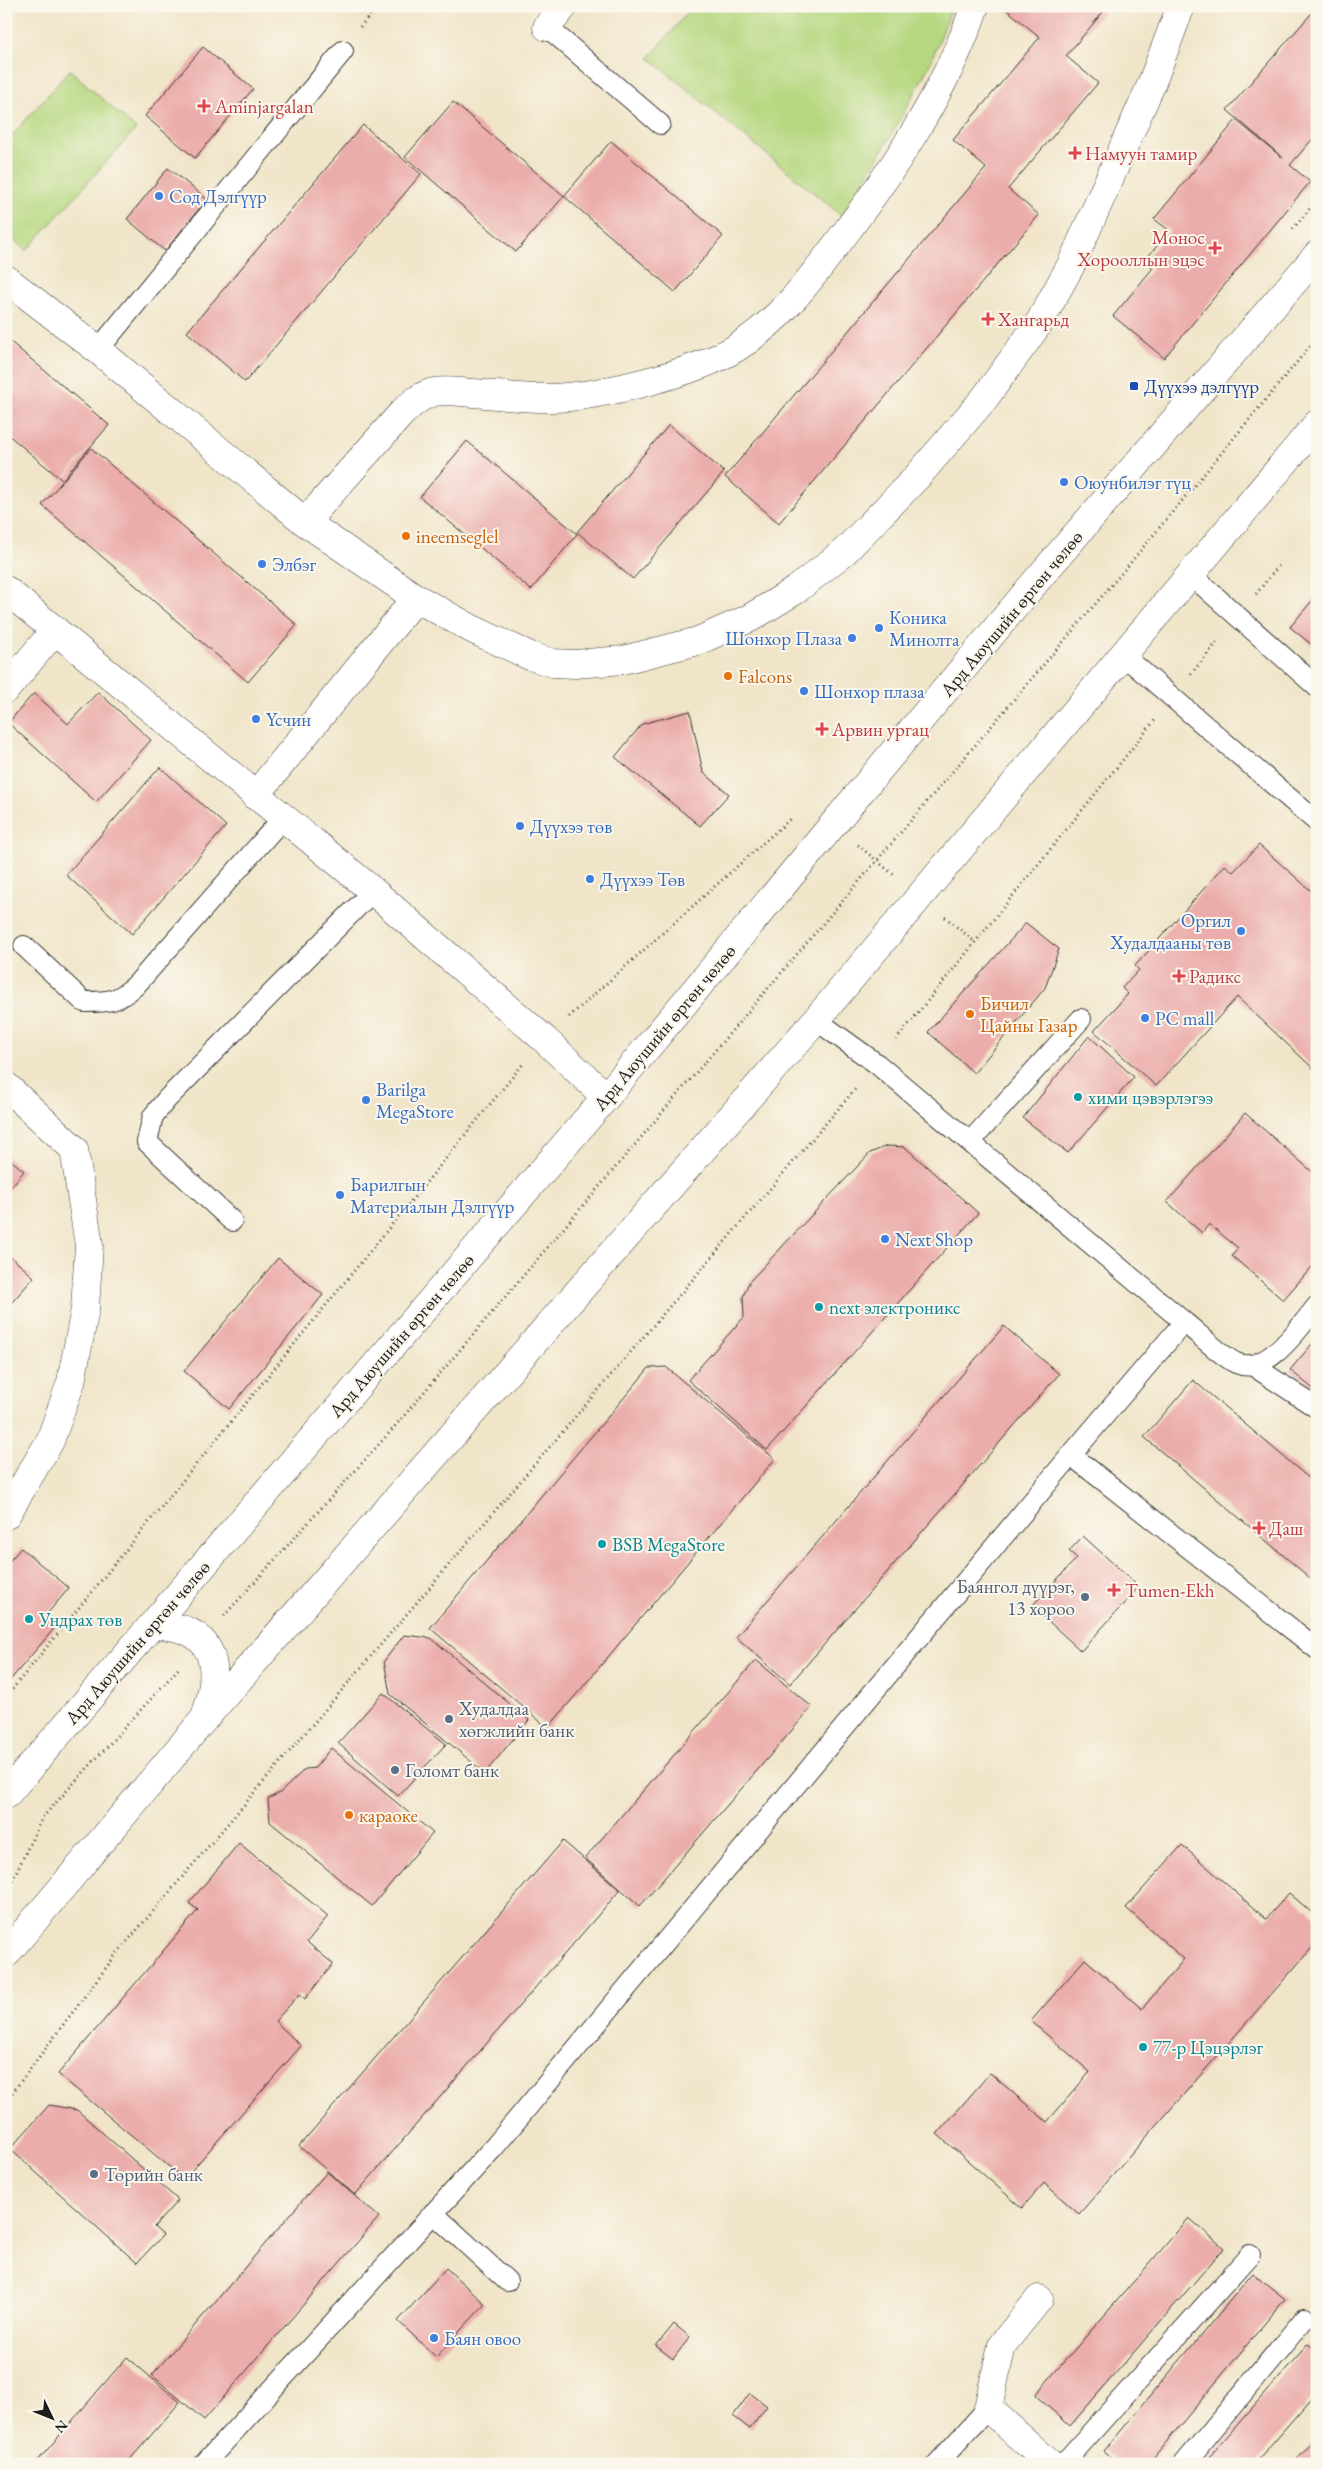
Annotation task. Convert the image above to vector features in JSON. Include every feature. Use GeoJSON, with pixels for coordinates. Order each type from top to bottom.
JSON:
{"type":"FeatureCollection","features":[{"type":"Feature","properties":{"kind":"street"},"geometry":{"type":"LineString","coordinates":[[547,27],[564,6]]}},
{"type":"Feature","properties":{"kind":"street"},"geometry":{"type":"LineString","coordinates":[[305,522],[402,413],[420,398],[445,391],[552,398],[581,396],[607,391],[694,367],[735,349],[773,321],[812,277],[868,203],[898,159],[957,52],[975,6]]}},
{"type":"Feature","properties":{"kind":"street"},"geometry":{"type":"LineString","coordinates":[[6,280],[98,350],[305,522],[416,598],[472,629],[530,656],[553,663],[575,664],[623,660],[698,640],[750,618],[796,590],[845,551],[916,478],[984,399],[1039,323],[1070,266],[1151,85],[1181,6]]}},
{"type":"Feature","properties":{"kind":"street","name":"Ард Аюушийн өргөн чөлөө"},"geometry":{"type":"LineString","coordinates":[[6,1795],[606,1097],[1031,587],[1317,255]]}},
{"type":"Feature","properties":{"kind":"street"},"geometry":{"type":"LineString","coordinates":[[6,1954],[205,1718],[816,1020],[1317,424]]}},
{"type":"Feature","properties":{"kind":"street"},"geometry":{"type":"LineString","coordinates":[[6,590],[373,891],[544,1039],[606,1097]]}},
{"type":"Feature","properties":{"kind":"street"},"geometry":{"type":"LineString","coordinates":[[255,796],[416,598]]}},
{"type":"Feature","properties":{"kind":"street"},"geometry":{"type":"LineString","coordinates":[[6,689],[55,630]]}},
{"type":"Feature","properties":{"kind":"street"},"geometry":{"type":"LineString","coordinates":[[6,1086],[74,1149],[89,1245],[85,1309],[71,1382],[50,1441],[6,1515]]}},
{"type":"Feature","properties":{"kind":"street"},"geometry":{"type":"LineString","coordinates":[[152,1625],[173,1625],[190,1631],[208,1646],[212,1659],[214,1684],[205,1718]]}},
{"type":"Feature","properties":{"kind":"street"},"geometry":{"type":"LineString","coordinates":[[1039,2298],[1002,2346],[988,2408],[1050,2464]]}},
{"type":"Feature","properties":{"kind":"lane"},"geometry":{"type":"LineString","coordinates":[[547,27],[660,124]]}},
{"type":"Feature","properties":{"kind":"lane"},"geometry":{"type":"LineString","coordinates":[[98,350],[342,50]]}},
{"type":"Feature","properties":{"kind":"lane"},"geometry":{"type":"LineString","coordinates":[[1190,574],[1317,687]]}},
{"type":"Feature","properties":{"kind":"lane"},"geometry":{"type":"LineString","coordinates":[[1123,655],[1317,822]]}},
{"type":"Feature","properties":{"kind":"lane"},"geometry":{"type":"LineString","coordinates":[[24,946],[84,1002],[103,1002],[121,998],[136,985],[283,818]]}},
{"type":"Feature","properties":{"kind":"lane"},"geometry":{"type":"LineString","coordinates":[[232,1221],[147,1142],[153,1116],[373,891]]}},
{"type":"Feature","properties":{"kind":"lane"},"geometry":{"type":"LineString","coordinates":[[970,1142],[1081,1019]]}},
{"type":"Feature","properties":{"kind":"lane"},"geometry":{"type":"LineString","coordinates":[[816,1020],[877,1064],[1184,1322],[1236,1363],[1252,1365],[1317,1408]]}},
{"type":"Feature","properties":{"kind":"lane"},"geometry":{"type":"LineString","coordinates":[[1252,1365],[1279,1352],[1317,1306]]}},
{"type":"Feature","properties":{"kind":"lane"},"geometry":{"type":"LineString","coordinates":[[204,2464],[495,2146],[1184,1322]]}},
{"type":"Feature","properties":{"kind":"lane"},"geometry":{"type":"LineString","coordinates":[[1071,1455],[1317,1649]]}},
{"type":"Feature","properties":{"kind":"lane"},"geometry":{"type":"LineString","coordinates":[[433,2213],[507,2281]]}},
{"type":"Feature","properties":{"kind":"lane"},"geometry":{"type":"LineString","coordinates":[[1063,2464],[1250,2255]]}},
{"type":"Feature","properties":{"kind":"lane"},"geometry":{"type":"LineString","coordinates":[[1184,2464],[1305,2318]]}},
{"type":"Feature","properties":{"kind":"lane"},"geometry":{"type":"LineString","coordinates":[[937,2464],[988,2408]]}},
{"type":"Feature","properties":{"kind":"path"},"geometry":{"type":"LineString","coordinates":[[6,1894],[42,1818],[391,1431],[1126,568],[1317,338]]}},
{"type":"Feature","properties":{"kind":"path"},"geometry":{"type":"LineString","coordinates":[[6,2101],[121,1950],[877,1064],[1280,564]]}},
{"type":"Feature","properties":{"kind":"path"},"geometry":{"type":"LineString","coordinates":[[6,1697],[544,1039],[793,817]]}},
{"type":"Feature","properties":{"kind":"path"},"geometry":{"type":"LineString","coordinates":[[833,825],[976,942]]}},
{"type":"Feature","properties":{"kind":"green space"},"geometry":{"type":"Polygon","coordinates":[[[693,6],[953,6],[928,68],[889,139],[842,216],[649,58],[693,6]]]}},
{"type":"Feature","properties":{"kind":"green space"},"geometry":{"type":"Polygon","coordinates":[[[70,70],[136,129],[26,251],[6,233],[6,142],[70,70]]]}},
{"type":"Feature","properties":{"kind":"building"},"geometry":{"type":"Polygon","coordinates":[[[1010,6],[1108,6],[1066,56],[1098,83],[1008,189],[1039,215],[779,523],[725,477],[986,168],[953,140],[1040,37],[1007,10],[1010,6]]]}},
{"type":"Feature","properties":{"kind":"building"},"geometry":{"type":"Polygon","coordinates":[[[1317,7],[1317,134],[1290,165],[1310,182],[1164,358],[1113,316],[1153,268],[1145,260],[1170,231],[1154,219],[1236,120],[1283,158],[1227,110],[1317,7]]]}},
{"type":"Feature","properties":{"kind":"building"},"geometry":{"type":"Polygon","coordinates":[[[203,47],[253,89],[195,158],[145,116],[203,47]]]}},
{"type":"Feature","properties":{"kind":"building"},"geometry":{"type":"Polygon","coordinates":[[[453,102],[564,196],[516,252],[405,157],[453,102]]]}},
{"type":"Feature","properties":{"kind":"building"},"geometry":{"type":"Polygon","coordinates":[[[363,125],[421,174],[245,382],[187,332],[363,125]]]}},
{"type":"Feature","properties":{"kind":"building"},"geometry":{"type":"Polygon","coordinates":[[[611,141],[723,236],[675,292],[564,196],[611,141]]]}},
{"type":"Feature","properties":{"kind":"building"},"geometry":{"type":"Polygon","coordinates":[[[168,168],[207,199],[165,251],[127,219],[168,168]]]}},
{"type":"Feature","properties":{"kind":"building"},"geometry":{"type":"Polygon","coordinates":[[[6,338],[109,425],[62,480],[6,433],[6,338]]]}},
{"type":"Feature","properties":{"kind":"building"},"geometry":{"type":"Polygon","coordinates":[[[669,425],[724,472],[633,579],[577,532],[669,425]]]}},
{"type":"Feature","properties":{"kind":"building"},"geometry":{"type":"Polygon","coordinates":[[[467,441],[577,534],[531,590],[420,497],[467,441]]]}},
{"type":"Feature","properties":{"kind":"building"},"geometry":{"type":"Polygon","coordinates":[[[91,448],[297,625],[248,682],[42,505],[91,448]]]}},
{"type":"Feature","properties":{"kind":"building"},"geometry":{"type":"Polygon","coordinates":[[[1317,595],[1317,649],[1290,627],[1317,595]]]}},
{"type":"Feature","properties":{"kind":"building"},"geometry":{"type":"Polygon","coordinates":[[[98,692],[151,740],[96,802],[8,723],[34,693],[68,724],[98,692]]]}},
{"type":"Feature","properties":{"kind":"building"},"geometry":{"type":"Polygon","coordinates":[[[690,711],[703,772],[729,794],[700,826],[615,757],[642,724],[690,711]]]}},
{"type":"Feature","properties":{"kind":"building"},"geometry":{"type":"Polygon","coordinates":[[[160,767],[226,826],[132,934],[66,875],[160,767]]]}},
{"type":"Feature","properties":{"kind":"building","name":"Оргил Худалдааны төв"},"geometry":{"type":"Polygon","coordinates":[[[1259,845],[1317,896],[1317,1072],[1237,997],[1156,1086],[1094,1031],[1128,994],[1122,988],[1139,970],[1135,966],[1225,865],[1233,872],[1259,845]]]}},
{"type":"Feature","properties":{"kind":"building"},"geometry":{"type":"Polygon","coordinates":[[[1026,923],[1059,949],[1045,988],[974,1073],[928,1032],[1026,923]]]}},
{"type":"Feature","properties":{"kind":"building","name":"хими цэвэрлэгээ"},"geometry":{"type":"Polygon","coordinates":[[[1089,1036],[1134,1077],[1068,1153],[1023,1118],[1089,1036]]]}},
{"type":"Feature","properties":{"kind":"building"},"geometry":{"type":"Polygon","coordinates":[[[1245,1113],[1317,1176],[1317,1261],[1283,1300],[1232,1256],[1238,1248],[1209,1224],[1202,1233],[1167,1202],[1245,1113]]]}},
{"type":"Feature","properties":{"kind":"building","name":"next электроникс"},"geometry":{"type":"Polygon","coordinates":[[[887,1146],[905,1147],[978,1213],[767,1450],[688,1380],[744,1317],[743,1297],[749,1282],[870,1153],[887,1146]]]}},
{"type":"Feature","properties":{"kind":"building"},"geometry":{"type":"Polygon","coordinates":[[[6,1156],[24,1171],[6,1193],[6,1156]]]}},
{"type":"Feature","properties":{"kind":"building"},"geometry":{"type":"Polygon","coordinates":[[[6,1253],[34,1277],[6,1309],[6,1253]]]}},
{"type":"Feature","properties":{"kind":"building"},"geometry":{"type":"Polygon","coordinates":[[[278,1258],[323,1295],[229,1409],[184,1371],[278,1258]]]}},
{"type":"Feature","properties":{"kind":"building"},"geometry":{"type":"Polygon","coordinates":[[[1004,1326],[1059,1374],[790,1684],[736,1637],[1004,1326]]]}},
{"type":"Feature","properties":{"kind":"building"},"geometry":{"type":"Polygon","coordinates":[[[1317,1338],[1317,1392],[1290,1370],[1317,1338]]]}},
{"type":"Feature","properties":{"kind":"building","name":"BSB MegaStore"},"geometry":{"type":"Polygon","coordinates":[[[666,1367],[775,1459],[548,1728],[430,1628],[649,1368],[666,1367]]]}},
{"type":"Feature","properties":{"kind":"building"},"geometry":{"type":"Polygon","coordinates":[[[1193,1380],[1317,1485],[1317,1584],[1144,1437],[1193,1380]]]}},
{"type":"Feature","properties":{"kind":"building","name":"Баянгол дүүрэг, 13 хороо"},"geometry":{"type":"Polygon","coordinates":[[[1083,1536],[1139,1587],[1081,1651],[1032,1606],[1077,1558],[1069,1551],[1083,1536]]]}},
{"type":"Feature","properties":{"kind":"building","name":"Ундрах төв"},"geometry":{"type":"Polygon","coordinates":[[[21,1548],[69,1588],[47,1614],[58,1624],[6,1685],[6,1565],[21,1548]]]}},
{"type":"Feature","properties":{"kind":"building"},"geometry":{"type":"Polygon","coordinates":[[[404,1635],[431,1638],[529,1720],[485,1773],[390,1694],[384,1661],[404,1635]]]}},
{"type":"Feature","properties":{"kind":"building"},"geometry":{"type":"Polygon","coordinates":[[[756,1660],[812,1707],[640,1906],[585,1858],[756,1660]]]}},
{"type":"Feature","properties":{"kind":"building","name":"Голомт банк"},"geometry":{"type":"Polygon","coordinates":[[[383,1693],[446,1744],[398,1796],[338,1743],[383,1693]]]}},
{"type":"Feature","properties":{"kind":"building"},"geometry":{"type":"Polygon","coordinates":[[[331,1748],[433,1833],[372,1906],[270,1822],[268,1799],[281,1792],[305,1769],[315,1768],[331,1748]]]}},
{"type":"Feature","properties":{"kind":"building"},"geometry":{"type":"Polygon","coordinates":[[[563,1841],[620,1890],[355,2195],[299,2146],[563,1841]]]}},
{"type":"Feature","properties":{"kind":"building"},"geometry":{"type":"Polygon","coordinates":[[[239,1843],[328,1916],[307,1942],[333,1964],[305,1999],[300,1994],[275,2021],[301,2046],[184,2179],[58,2074],[198,1910],[189,1903],[239,1843]]]}},
{"type":"Feature","properties":{"kind":"building","name":"77-р Цэцэрлэг"},"geometry":{"type":"Polygon","coordinates":[[[1182,1845],[1266,1919],[1289,1893],[1317,1917],[1317,1942],[1079,2214],[1044,2183],[1022,2208],[937,2134],[990,2073],[1047,2122],[1090,2072],[1031,2021],[1085,1959],[1142,2009],[1184,1959],[1126,1908],[1182,1845]]]}},
{"type":"Feature","properties":{"kind":"building","name":"Төрийн банк"},"geometry":{"type":"Polygon","coordinates":[[[49,2105],[77,2110],[178,2200],[154,2227],[163,2235],[137,2263],[10,2149],[49,2105]]]}},
{"type":"Feature","properties":{"kind":"building"},"geometry":{"type":"Polygon","coordinates":[[[327,2172],[379,2217],[204,2420],[152,2375],[327,2172]]]}},
{"type":"Feature","properties":{"kind":"building"},"geometry":{"type":"Polygon","coordinates":[[[1189,2218],[1224,2248],[1070,2426],[1035,2395],[1189,2218]]]}},
{"type":"Feature","properties":{"kind":"building"},"geometry":{"type":"Polygon","coordinates":[[[446,2268],[485,2304],[436,2357],[398,2321],[446,2268]]]}},
{"type":"Feature","properties":{"kind":"building"},"geometry":{"type":"Polygon","coordinates":[[[1253,2273],[1285,2299],[1148,2464],[1120,2464],[1104,2451],[1253,2273]]]}},
{"type":"Feature","properties":{"kind":"building"},"geometry":{"type":"Polygon","coordinates":[[[674,2324],[690,2337],[673,2359],[656,2346],[674,2324]]]}},
{"type":"Feature","properties":{"kind":"building"},"geometry":{"type":"Polygon","coordinates":[[[1308,2344],[1317,2351],[1317,2392],[1254,2464],[1203,2464],[1308,2344]]]}},
{"type":"Feature","properties":{"kind":"building"},"geometry":{"type":"Polygon","coordinates":[[[127,2357],[180,2402],[126,2464],[35,2464],[127,2357]]]}},
{"type":"Feature","properties":{"kind":"building"},"geometry":{"type":"Polygon","coordinates":[[[750,2393],[767,2406],[750,2429],[733,2416],[750,2393]]]}},
{"type":"Feature","properties":{"kind":"building"},"geometry":{"type":"Polygon","coordinates":[[[1317,2437],[1317,2464],[1293,2464],[1317,2437]]]}},
{"type":"Feature","properties":{"kind":"place","name":"Aminjargalan"},"geometry":{"type":"Point","coordinates":[204,106]}},
{"type":"Feature","properties":{"kind":"place","name":"Намуун тамир"},"geometry":{"type":"Point","coordinates":[1075,153]}},
{"type":"Feature","properties":{"kind":"place","name":"Сод Дэлгүүр"},"geometry":{"type":"Point","coordinates":[159,196]}},
{"type":"Feature","properties":{"kind":"place","name":"Монос Хорооллын эцэс"},"geometry":{"type":"Point","coordinates":[1215,248]}},
{"type":"Feature","properties":{"kind":"place","name":"Хангарьд"},"geometry":{"type":"Point","coordinates":[988,319]}},
{"type":"Feature","properties":{"kind":"place","name":"Дүүхээ дэлгүүр"},"geometry":{"type":"Point","coordinates":[1134,386]}},
{"type":"Feature","properties":{"kind":"place","name":"Оюунбилэг түц"},"geometry":{"type":"Point","coordinates":[1064,482]}},
{"type":"Feature","properties":{"kind":"place","name":"ineemseglel"},"geometry":{"type":"Point","coordinates":[406,536]}},
{"type":"Feature","properties":{"kind":"place","name":"Элбэг"},"geometry":{"type":"Point","coordinates":[262,564]}},
{"type":"Feature","properties":{"kind":"place","name":"Коника Минолта"},"geometry":{"type":"Point","coordinates":[879,628]}},
{"type":"Feature","properties":{"kind":"place","name":"Шонхор Плаза"},"geometry":{"type":"Point","coordinates":[852,638]}},
{"type":"Feature","properties":{"kind":"place","name":"Falcons"},"geometry":{"type":"Point","coordinates":[728,676]}},
{"type":"Feature","properties":{"kind":"place","name":"Шонхор плаза"},"geometry":{"type":"Point","coordinates":[804,691]}},
{"type":"Feature","properties":{"kind":"place","name":"Үсчин"},"geometry":{"type":"Point","coordinates":[256,719]}},
{"type":"Feature","properties":{"kind":"place","name":"Арвин ургац"},"geometry":{"type":"Point","coordinates":[822,729]}},
{"type":"Feature","properties":{"kind":"place","name":"Дүүхээ төв"},"geometry":{"type":"Point","coordinates":[520,826]}},
{"type":"Feature","properties":{"kind":"place","name":"Дүүхээ Төв"},"geometry":{"type":"Point","coordinates":[590,879]}},
{"type":"Feature","properties":{"kind":"place","name":"Оргил Худалдааны төв"},"geometry":{"type":"Point","coordinates":[1241,931]}},
{"type":"Feature","properties":{"kind":"place","name":"Радикс"},"geometry":{"type":"Point","coordinates":[1179,976]}},
{"type":"Feature","properties":{"kind":"place","name":"Бичил Цайны Газар"},"geometry":{"type":"Point","coordinates":[970,1014]}},
{"type":"Feature","properties":{"kind":"place","name":"PC mall"},"geometry":{"type":"Point","coordinates":[1145,1018]}},
{"type":"Feature","properties":{"kind":"place","name":"хими цэвэрлэгээ"},"geometry":{"type":"Point","coordinates":[1078,1097]}},
{"type":"Feature","properties":{"kind":"place","name":"Barilga MegaStore"},"geometry":{"type":"Point","coordinates":[366,1100]}},
{"type":"Feature","properties":{"kind":"place","name":"Барилгын Материалын Дэлгүүр"},"geometry":{"type":"Point","coordinates":[340,1195]}},
{"type":"Feature","properties":{"kind":"place","name":"Next Shop"},"geometry":{"type":"Point","coordinates":[885,1239]}},
{"type":"Feature","properties":{"kind":"place","name":"next электроникс"},"geometry":{"type":"Point","coordinates":[819,1307]}},
{"type":"Feature","properties":{"kind":"place","name":"Даш"},"geometry":{"type":"Point","coordinates":[1259,1528]}},
{"type":"Feature","properties":{"kind":"place","name":"BSB MegaStore"},"geometry":{"type":"Point","coordinates":[602,1544]}},
{"type":"Feature","properties":{"kind":"place","name":"Tumen-Ekh"},"geometry":{"type":"Point","coordinates":[1114,1590]}},
{"type":"Feature","properties":{"kind":"place","name":"Баянгол дүүрэг, 13 хороо"},"geometry":{"type":"Point","coordinates":[1085,1597]}},
{"type":"Feature","properties":{"kind":"place","name":"Ундрах төв"},"geometry":{"type":"Point","coordinates":[29,1619]}},
{"type":"Feature","properties":{"kind":"place","name":"Худалдаа хөгжлийн банк"},"geometry":{"type":"Point","coordinates":[449,1719]}},
{"type":"Feature","properties":{"kind":"place","name":"Голомт банк"},"geometry":{"type":"Point","coordinates":[395,1770]}},
{"type":"Feature","properties":{"kind":"place","name":"караоке"},"geometry":{"type":"Point","coordinates":[349,1815]}},
{"type":"Feature","properties":{"kind":"place","name":"77-р Цэцэрлэг"},"geometry":{"type":"Point","coordinates":[1143,2047]}},
{"type":"Feature","properties":{"kind":"place","name":"Төрийн банк"},"geometry":{"type":"Point","coordinates":[94,2174]}},
{"type":"Feature","properties":{"kind":"place","name":"Баян овоо"},"geometry":{"type":"Point","coordinates":[434,2338]}}]}
